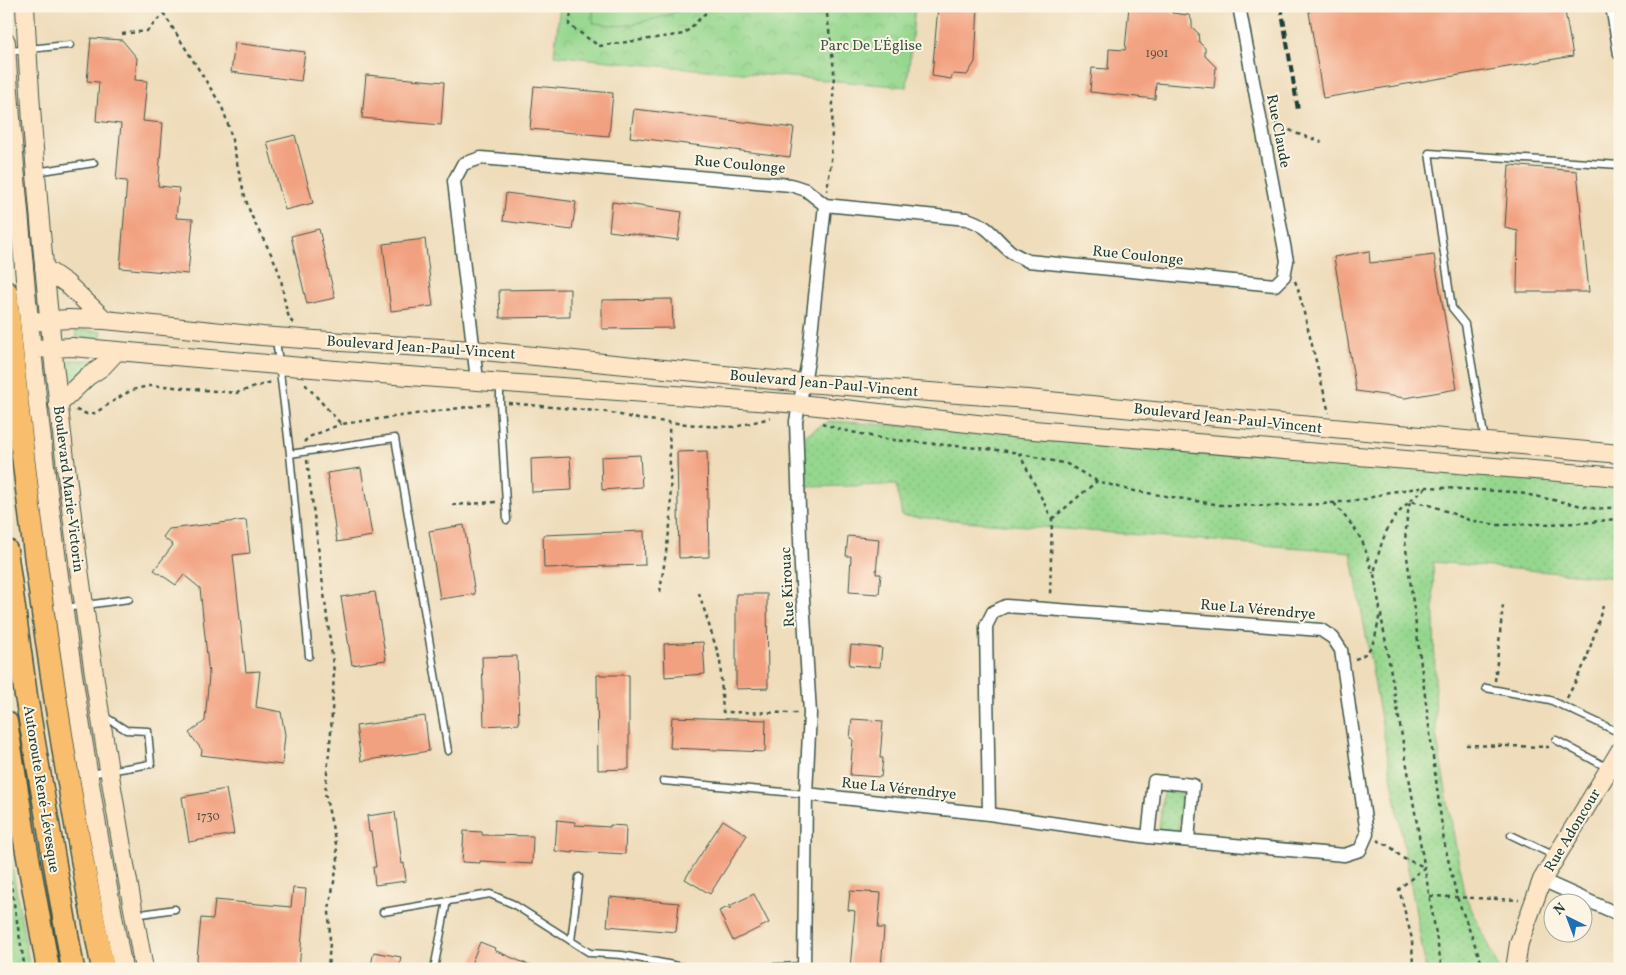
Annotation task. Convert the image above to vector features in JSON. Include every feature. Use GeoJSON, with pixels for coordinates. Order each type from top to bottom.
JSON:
{"type":"FeatureCollection","features":[{"type":"Feature","properties":{"kind":"highway"},"geometry":{"type":"LineString","coordinates":[[6,292],[23,458],[40,589],[62,740],[84,872],[103,969]]}},
{"type":"Feature","properties":{"kind":"highway"},"geometry":{"type":"LineString","coordinates":[[6,420],[39,679],[88,969]]}},
{"type":"Feature","properties":{"kind":"highway","name":"Autoroute René-Lévesque"},"geometry":{"type":"LineString","coordinates":[[6,550],[26,696],[72,969]]}},
{"type":"Feature","properties":{"kind":"highway","name":"Autoroute René-Lévesque"},"geometry":{"type":"LineString","coordinates":[[6,722],[48,969]]}},
{"type":"Feature","properties":{"kind":"street","name":"Boulevard Marie-Victorin"},"geometry":{"type":"LineString","coordinates":[[25,6],[36,172],[58,405],[100,713],[144,969]]}},
{"type":"Feature","properties":{"kind":"street","name":"Rue Claude"},"geometry":{"type":"LineString","coordinates":[[1239,6],[1287,261]]}},
{"type":"Feature","properties":{"kind":"street"},"geometry":{"type":"LineString","coordinates":[[1612,6],[1620,54]]}},
{"type":"Feature","properties":{"kind":"street","name":"Boulevard Marie-Victorin"},"geometry":{"type":"LineString","coordinates":[[6,42],[29,322],[51,518],[89,774],[123,969]]}},
{"type":"Feature","properties":{"kind":"street","name":"Rue Coulonge"},"geometry":{"type":"LineString","coordinates":[[477,380],[454,181],[463,164],[481,158],[791,184],[806,190],[825,205],[967,219],[980,223],[991,231],[1011,252],[1028,261],[1274,285],[1284,276],[1287,261]]}},
{"type":"Feature","properties":{"kind":"street","name":"Rue Kirouac"},"geometry":{"type":"LineString","coordinates":[[804,967],[806,794],[810,713],[801,567],[796,421],[805,383],[825,205]]}},
{"type":"Feature","properties":{"kind":"street"},"geometry":{"type":"LineString","coordinates":[[44,268],[66,283],[105,320]]}},
{"type":"Feature","properties":{"kind":"street","name":"Boulevard Jean-Paul-Vincent"},"geometry":{"type":"LineString","coordinates":[[29,322],[105,320],[356,343],[474,350],[805,383],[1028,399],[1620,454]]}},
{"type":"Feature","properties":{"kind":"street","name":"Boulevard Jean-Paul-Vincent"},"geometry":{"type":"LineString","coordinates":[[32,348],[52,347],[116,351],[800,404],[1021,429],[1620,477]]}},
{"type":"Feature","properties":{"kind":"street"},"geometry":{"type":"LineString","coordinates":[[58,405],[87,377],[102,367],[116,351]]}},
{"type":"Feature","properties":{"kind":"street"},"geometry":{"type":"LineString","coordinates":[[1333,428],[1336,455]]}},
{"type":"Feature","properties":{"kind":"street","name":"Rue La Vérendrye"},"geometry":{"type":"LineString","coordinates":[[806,794],[989,814],[1148,836],[1344,856],[1360,850],[1367,834],[1341,650],[1333,638],[1321,630],[1049,608],[1006,606],[993,612],[986,626],[989,814]]}},
{"type":"Feature","properties":{"kind":"street","name":"Rue Adoncour"},"geometry":{"type":"LineString","coordinates":[[1515,969],[1519,943],[1542,880],[1620,751]]}},
{"type":"Feature","properties":{"kind":"street"},"geometry":{"type":"LineString","coordinates":[[1148,836],[1154,781],[1193,785],[1188,840]]}},
{"type":"Feature","properties":{"kind":"street"},"geometry":{"type":"LineString","coordinates":[[1542,880],[1620,915]]}},
{"type":"Feature","properties":{"kind":"lane"},"geometry":{"type":"LineString","coordinates":[[7,51],[70,45]]}},
{"type":"Feature","properties":{"kind":"lane"},"geometry":{"type":"LineString","coordinates":[[1485,442],[1465,324],[1452,308],[1430,153],[1620,165]]}},
{"type":"Feature","properties":{"kind":"lane"},"geometry":{"type":"LineString","coordinates":[[36,172],[94,163]]}},
{"type":"Feature","properties":{"kind":"lane"},"geometry":{"type":"LineString","coordinates":[[276,336],[290,454],[309,656]]}},
{"type":"Feature","properties":{"kind":"lane"},"geometry":{"type":"LineString","coordinates":[[500,382],[507,520]]}},
{"type":"Feature","properties":{"kind":"lane"},"geometry":{"type":"LineString","coordinates":[[290,454],[395,438],[448,751]]}},
{"type":"Feature","properties":{"kind":"lane"},"geometry":{"type":"LineString","coordinates":[[64,608],[129,600]]}},
{"type":"Feature","properties":{"kind":"lane"},"geometry":{"type":"LineString","coordinates":[[1486,688],[1550,700],[1620,733]]}},
{"type":"Feature","properties":{"kind":"lane"},"geometry":{"type":"LineString","coordinates":[[89,774],[151,764],[148,731],[126,730],[100,713]]}},
{"type":"Feature","properties":{"kind":"lane"},"geometry":{"type":"LineString","coordinates":[[1556,740],[1609,769]]}},
{"type":"Feature","properties":{"kind":"lane"},"geometry":{"type":"LineString","coordinates":[[663,782],[806,794]]}},
{"type":"Feature","properties":{"kind":"lane"},"geometry":{"type":"LineString","coordinates":[[1511,835],[1556,856]]}},
{"type":"Feature","properties":{"kind":"lane"},"geometry":{"type":"LineString","coordinates":[[571,941],[579,877]]}},
{"type":"Feature","properties":{"kind":"lane"},"geometry":{"type":"LineString","coordinates":[[383,912],[490,894],[513,904],[590,953],[622,955],[693,969]]}},
{"type":"Feature","properties":{"kind":"lane"},"geometry":{"type":"LineString","coordinates":[[434,969],[448,901]]}},
{"type":"Feature","properties":{"kind":"lane"},"geometry":{"type":"LineString","coordinates":[[134,915],[175,909]]}},
{"type":"Feature","properties":{"kind":"lane"},"geometry":{"type":"LineString","coordinates":[[720,969],[804,967]]}},
{"type":"Feature","properties":{"kind":"path"},"geometry":{"type":"LineString","coordinates":[[159,6],[221,105],[227,121],[249,209],[276,265],[282,284],[288,318],[296,324]]}},
{"type":"Feature","properties":{"kind":"path"},"geometry":{"type":"LineString","coordinates":[[572,6],[569,25],[599,46],[684,34],[713,6]]}},
{"type":"Feature","properties":{"kind":"path"},"geometry":{"type":"LineString","coordinates":[[825,205],[831,161],[834,70],[826,6]]}},
{"type":"Feature","properties":{"kind":"path"},"geometry":{"type":"LineString","coordinates":[[122,34],[147,31],[163,13]]}},
{"type":"Feature","properties":{"kind":"path"},"geometry":{"type":"LineString","coordinates":[[1259,116],[1298,134],[1322,142]]}},
{"type":"Feature","properties":{"kind":"path"},"geometry":{"type":"LineString","coordinates":[[1287,261],[1298,289],[1333,428]]}},
{"type":"Feature","properties":{"kind":"path"},"geometry":{"type":"LineString","coordinates":[[302,381],[341,424]]}},
{"type":"Feature","properties":{"kind":"path"},"geometry":{"type":"LineString","coordinates":[[76,410],[87,414],[95,413],[122,395],[148,386],[236,394],[271,382]]}},
{"type":"Feature","properties":{"kind":"path"},"geometry":{"type":"LineString","coordinates":[[304,442],[308,437],[341,424],[500,403],[607,412],[638,418],[706,426],[735,426],[776,417],[796,421],[820,422],[838,429],[884,439],[931,442],[1019,453],[1067,464],[1097,482],[1129,490],[1221,505],[1272,506],[1334,503],[1366,499],[1389,492],[1427,487],[1515,492],[1596,510],[1620,507]]}},
{"type":"Feature","properties":{"kind":"path"},"geometry":{"type":"LineString","coordinates":[[660,592],[671,519],[669,422]]}},
{"type":"Feature","properties":{"kind":"path"},"geometry":{"type":"LineString","coordinates":[[1019,453],[1052,519],[1049,608]]}},
{"type":"Feature","properties":{"kind":"path"},"geometry":{"type":"LineString","coordinates":[[307,462],[334,672],[325,793],[338,860],[329,909],[330,943],[328,969]]}},
{"type":"Feature","properties":{"kind":"path"},"geometry":{"type":"LineString","coordinates":[[1052,519],[1097,482]]}},
{"type":"Feature","properties":{"kind":"path"},"geometry":{"type":"LineString","coordinates":[[1374,574],[1379,548],[1388,527],[1401,509],[1427,487]]}},
{"type":"Feature","properties":{"kind":"path"},"geometry":{"type":"LineString","coordinates":[[1410,501],[1433,506],[1469,520],[1497,525],[1583,523],[1616,519],[1620,516]]}},
{"type":"Feature","properties":{"kind":"path"},"geometry":{"type":"LineString","coordinates":[[1410,501],[1406,518],[1405,541],[1444,842],[1457,897],[1484,969]]}},
{"type":"Feature","properties":{"kind":"path"},"geometry":{"type":"LineString","coordinates":[[452,506],[506,502]]}},
{"type":"Feature","properties":{"kind":"path"},"geometry":{"type":"LineString","coordinates":[[1334,503],[1363,543],[1374,574],[1442,969]]}},
{"type":"Feature","properties":{"kind":"path"},"geometry":{"type":"LineString","coordinates":[[698,593],[720,660],[723,712],[810,713]]}},
{"type":"Feature","properties":{"kind":"path"},"geometry":{"type":"LineString","coordinates":[[1494,690],[1503,605]]}},
{"type":"Feature","properties":{"kind":"path"},"geometry":{"type":"LineString","coordinates":[[1563,706],[1586,660],[1603,606]]}},
{"type":"Feature","properties":{"kind":"path"},"geometry":{"type":"LineString","coordinates":[[1343,661],[1364,656],[1374,643],[1381,611]]}},
{"type":"Feature","properties":{"kind":"path"},"geometry":{"type":"LineString","coordinates":[[1466,745],[1546,747],[1563,744]]}},
{"type":"Feature","properties":{"kind":"path"},"geometry":{"type":"LineString","coordinates":[[1367,834],[1391,847],[1402,858],[1425,867]]}},
{"type":"Feature","properties":{"kind":"path"},"geometry":{"type":"LineString","coordinates":[[6,856],[25,969]]}},
{"type":"Feature","properties":{"kind":"path"},"geometry":{"type":"LineString","coordinates":[[1413,969],[1412,939],[1399,889],[1425,867]]}},
{"type":"Feature","properties":{"kind":"path"},"geometry":{"type":"LineString","coordinates":[[1429,896],[1533,901]]}},
{"type":"Feature","properties":{"kind":"green space","name":"Parc De L'Église"},"geometry":{"type":"Polygon","coordinates":[[[560,6],[915,6],[907,87],[554,55],[560,6]]]}},
{"type":"Feature","properties":{"kind":"green space"},"geometry":{"type":"Polygon","coordinates":[[[593,6],[688,6],[669,15],[623,26],[593,23],[593,6]]]}},
{"type":"Feature","properties":{"kind":"green space"},"geometry":{"type":"Polygon","coordinates":[[[76,330],[102,331],[100,340],[76,337],[76,330]]]}},
{"type":"Feature","properties":{"kind":"green space"},"geometry":{"type":"Polygon","coordinates":[[[69,360],[97,360],[71,381],[67,363],[69,360]]]}},
{"type":"Feature","properties":{"kind":"green space"},"geometry":{"type":"Polygon","coordinates":[[[829,421],[1336,455],[1620,478],[1620,578],[1433,562],[1436,734],[1464,893],[1499,969],[1426,969],[1351,552],[902,516],[896,485],[803,487],[802,437],[829,421]]]}},
{"type":"Feature","properties":{"kind":"green space"},"geometry":{"type":"Polygon","coordinates":[[[1163,791],[1182,793],[1178,831],[1159,830],[1163,791]]]}},
{"type":"Feature","properties":{"kind":"green space"},"geometry":{"type":"Polygon","coordinates":[[[6,832],[30,969],[6,969],[6,832]]]}},
{"type":"Feature","properties":{"kind":"building"},"geometry":{"type":"Polygon","coordinates":[[[938,6],[978,6],[975,62],[967,75],[953,74],[951,79],[932,76],[938,6]]]}},
{"type":"Feature","properties":{"kind":"building"},"geometry":{"type":"Polygon","coordinates":[[[1129,6],[1173,6],[1172,13],[1189,15],[1192,27],[1198,33],[1199,42],[1205,48],[1205,56],[1216,67],[1214,88],[1156,83],[1155,99],[1090,92],[1092,68],[1108,69],[1109,49],[1125,50],[1129,6]]]}},
{"type":"Feature","properties":{"kind":"building"},"geometry":{"type":"Polygon","coordinates":[[[1308,6],[1564,6],[1573,56],[1323,98],[1308,6]]]}},
{"type":"Feature","properties":{"kind":"building"},"geometry":{"type":"Polygon","coordinates":[[[91,38],[122,40],[137,58],[135,80],[147,81],[143,121],[163,123],[158,186],[179,188],[176,218],[193,219],[188,274],[120,268],[127,181],[116,180],[121,124],[96,121],[99,82],[87,81],[91,38]]]}},
{"type":"Feature","properties":{"kind":"building"},"geometry":{"type":"Polygon","coordinates":[[[235,43],[305,52],[301,81],[231,72],[235,43]]]}},
{"type":"Feature","properties":{"kind":"building"},"geometry":{"type":"Polygon","coordinates":[[[366,75],[444,82],[441,125],[362,118],[366,75]]]}},
{"type":"Feature","properties":{"kind":"building"},"geometry":{"type":"Polygon","coordinates":[[[534,86],[613,93],[609,136],[530,129],[534,86]]]}},
{"type":"Feature","properties":{"kind":"building"},"geometry":{"type":"Polygon","coordinates":[[[634,109],[794,128],[790,157],[630,137],[634,109]]]}},
{"type":"Feature","properties":{"kind":"building"},"geometry":{"type":"Polygon","coordinates":[[[295,135],[313,203],[285,210],[267,142],[295,135]]]}},
{"type":"Feature","properties":{"kind":"building"},"geometry":{"type":"Polygon","coordinates":[[[1509,165],[1577,171],[1589,292],[1517,292],[1518,231],[1505,228],[1509,165]]]}},
{"type":"Feature","properties":{"kind":"building"},"geometry":{"type":"Polygon","coordinates":[[[506,193],[576,202],[572,230],[503,221],[506,193]]]}},
{"type":"Feature","properties":{"kind":"building"},"geometry":{"type":"Polygon","coordinates":[[[612,202],[682,212],[678,240],[609,231],[612,202]]]}},
{"type":"Feature","properties":{"kind":"building"},"geometry":{"type":"Polygon","coordinates":[[[319,229],[335,298],[307,304],[291,236],[319,229]]]}},
{"type":"Feature","properties":{"kind":"building"},"geometry":{"type":"Polygon","coordinates":[[[425,239],[433,306],[391,311],[383,244],[425,239]]]}},
{"type":"Feature","properties":{"kind":"building"},"geometry":{"type":"Polygon","coordinates":[[[1369,251],[1370,263],[1434,255],[1457,389],[1405,398],[1356,391],[1334,257],[1369,251]]]}},
{"type":"Feature","properties":{"kind":"building"},"geometry":{"type":"Polygon","coordinates":[[[570,289],[570,317],[500,318],[499,290],[570,289]]]}},
{"type":"Feature","properties":{"kind":"building"},"geometry":{"type":"Polygon","coordinates":[[[672,299],[673,328],[602,329],[602,300],[672,299]]]}},
{"type":"Feature","properties":{"kind":"building"},"geometry":{"type":"Polygon","coordinates":[[[707,451],[709,557],[679,558],[677,452],[707,451]]]}},
{"type":"Feature","properties":{"kind":"building"},"geometry":{"type":"Polygon","coordinates":[[[640,455],[642,487],[602,490],[601,457],[640,455]]]}},
{"type":"Feature","properties":{"kind":"building"},"geometry":{"type":"Polygon","coordinates":[[[570,457],[572,490],[532,492],[531,459],[570,457]]]}},
{"type":"Feature","properties":{"kind":"building"},"geometry":{"type":"Polygon","coordinates":[[[361,468],[372,536],[337,542],[327,473],[361,468]]]}},
{"type":"Feature","properties":{"kind":"building"},"geometry":{"type":"Polygon","coordinates":[[[246,520],[250,553],[233,555],[246,672],[260,671],[256,707],[281,712],[285,735],[282,765],[201,755],[202,750],[189,733],[205,721],[209,675],[200,588],[184,575],[176,585],[154,570],[173,545],[163,537],[169,529],[246,520]]]}},
{"type":"Feature","properties":{"kind":"building"},"geometry":{"type":"Polygon","coordinates":[[[464,525],[475,594],[440,599],[429,531],[464,525]]]}},
{"type":"Feature","properties":{"kind":"building"},"geometry":{"type":"Polygon","coordinates":[[[644,531],[645,565],[544,568],[543,535],[644,531]]]}},
{"type":"Feature","properties":{"kind":"building"},"geometry":{"type":"Polygon","coordinates":[[[848,536],[879,539],[876,574],[881,574],[879,594],[849,592],[851,556],[846,556],[848,536]]]}},
{"type":"Feature","properties":{"kind":"building"},"geometry":{"type":"Polygon","coordinates":[[[375,592],[386,660],[352,665],[341,597],[375,592]]]}},
{"type":"Feature","properties":{"kind":"building"},"geometry":{"type":"Polygon","coordinates":[[[736,594],[767,594],[768,688],[736,689],[736,594]]]}},
{"type":"Feature","properties":{"kind":"building"},"geometry":{"type":"Polygon","coordinates":[[[703,642],[705,674],[665,677],[664,644],[703,642]]]}},
{"type":"Feature","properties":{"kind":"building"},"geometry":{"type":"Polygon","coordinates":[[[851,645],[882,648],[880,667],[849,665],[851,645]]]}},
{"type":"Feature","properties":{"kind":"building"},"geometry":{"type":"Polygon","coordinates":[[[517,656],[519,724],[484,726],[482,657],[517,656]]]}},
{"type":"Feature","properties":{"kind":"building"},"geometry":{"type":"Polygon","coordinates":[[[597,675],[629,675],[629,769],[598,770],[597,675]]]}},
{"type":"Feature","properties":{"kind":"building"},"geometry":{"type":"Polygon","coordinates":[[[425,716],[429,751],[361,761],[356,726],[425,716]]]}},
{"type":"Feature","properties":{"kind":"building"},"geometry":{"type":"Polygon","coordinates":[[[672,717],[766,720],[765,752],[670,748],[672,717]]]}},
{"type":"Feature","properties":{"kind":"building"},"geometry":{"type":"Polygon","coordinates":[[[852,719],[883,721],[880,758],[883,758],[881,777],[850,775],[853,739],[850,738],[852,719]]]}},
{"type":"Feature","properties":{"kind":"building"},"geometry":{"type":"Polygon","coordinates":[[[226,789],[234,834],[189,842],[182,797],[226,789]]]}},
{"type":"Feature","properties":{"kind":"building"},"geometry":{"type":"Polygon","coordinates":[[[395,812],[406,881],[375,885],[373,867],[376,867],[367,816],[395,812]]]}},
{"type":"Feature","properties":{"kind":"building"},"geometry":{"type":"Polygon","coordinates":[[[557,820],[575,822],[575,825],[626,826],[625,854],[555,851],[557,820]]]}},
{"type":"Feature","properties":{"kind":"building"},"geometry":{"type":"Polygon","coordinates":[[[723,820],[747,835],[710,894],[685,879],[723,820]]]}},
{"type":"Feature","properties":{"kind":"building"},"geometry":{"type":"Polygon","coordinates":[[[464,831],[482,832],[482,835],[533,836],[532,864],[480,861],[480,863],[462,862],[464,831]]]}},
{"type":"Feature","properties":{"kind":"building"},"geometry":{"type":"Polygon","coordinates":[[[293,888],[306,889],[299,969],[196,969],[201,918],[213,919],[215,900],[291,907],[293,888]]]}},
{"type":"Feature","properties":{"kind":"building"},"geometry":{"type":"Polygon","coordinates":[[[850,891],[881,893],[878,928],[884,928],[881,969],[850,969],[855,911],[848,910],[850,891]]]}},
{"type":"Feature","properties":{"kind":"building"},"geometry":{"type":"Polygon","coordinates":[[[754,894],[769,923],[733,941],[719,911],[732,908],[729,906],[754,894]]]}},
{"type":"Feature","properties":{"kind":"building"},"geometry":{"type":"Polygon","coordinates":[[[610,897],[679,903],[676,932],[607,926],[610,897]]]}},
{"type":"Feature","properties":{"kind":"building"},"geometry":{"type":"Polygon","coordinates":[[[480,942],[495,948],[494,950],[538,969],[469,969],[480,942]]]}},
{"type":"Feature","properties":{"kind":"building"},"geometry":{"type":"Polygon","coordinates":[[[374,952],[401,957],[399,969],[370,969],[374,952]]]}},
{"type":"Feature","properties":{"kind":"railway"},"geometry":{"type":"LineString","coordinates":[[1281,6],[1298,110]]}}]}
